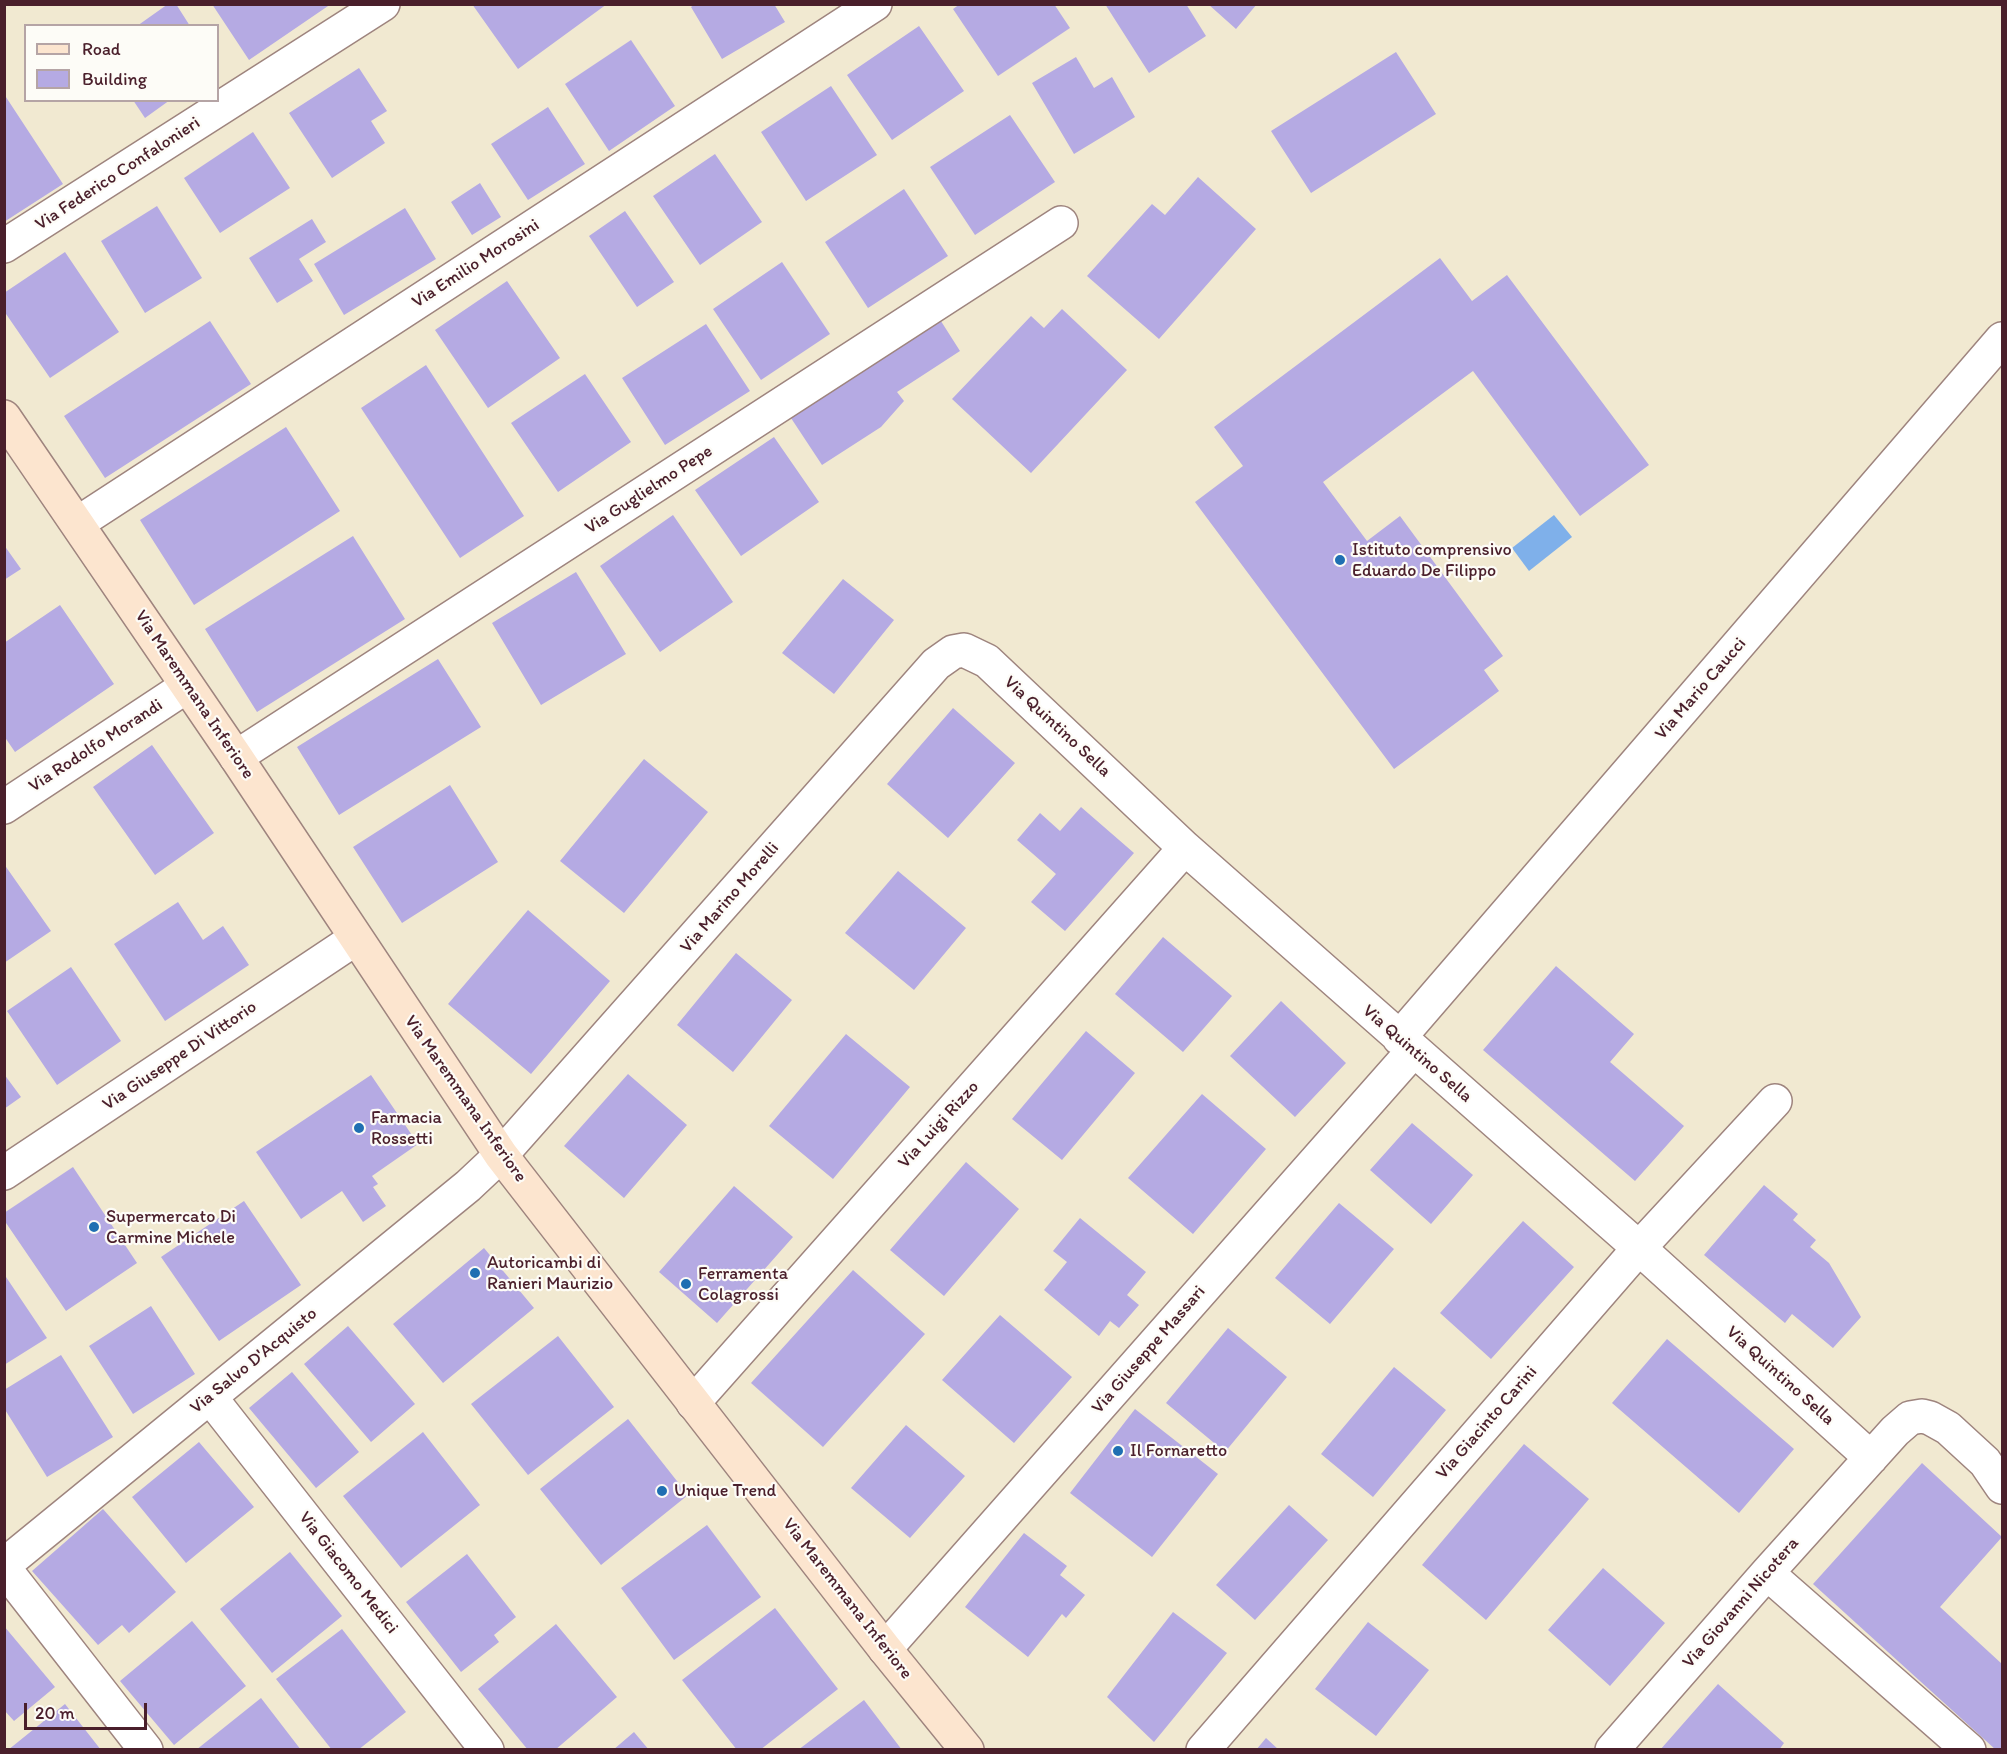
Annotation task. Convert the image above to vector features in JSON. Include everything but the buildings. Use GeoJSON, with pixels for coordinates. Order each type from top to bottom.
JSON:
{"type":"FeatureCollection","features":[{"type":"Feature","properties":{"kind":"main road","name":"Via Maremmana Inferiore"},"geometry":{"type":"LineString","coordinates":[[4,417],[236,757],[355,939],[501,1155],[885,1649],[967,1749]]}},
{"type":"Feature","properties":{"kind":"street","name":"Via Federico Confalonieri"},"geometry":{"type":"LineString","coordinates":[[4,246],[383,4]]}},
{"type":"Feature","properties":{"kind":"street","name":"Via Emilio Morosini"},"geometry":{"type":"LineString","coordinates":[[78,523],[875,4]]}},
{"type":"Feature","properties":{"kind":"street","name":"Via Guglielmo Pepe"},"geometry":{"type":"LineString","coordinates":[[236,757],[1061,223]]}},
{"type":"Feature","properties":{"kind":"street","name":"Via Mario Caucci"},"geometry":{"type":"LineString","coordinates":[[1406,1045],[2002,339]]}},
{"type":"Feature","properties":{"kind":"street","name":"Via Quintino Sella"},"geometry":{"type":"LineString","coordinates":[[964,650],[973,652],[987,661],[1185,848],[1639,1248],[1871,1458]]}},
{"type":"Feature","properties":{"kind":"street","name":"Via Marino Morelli"},"geometry":{"type":"LineString","coordinates":[[501,1155],[936,664],[953,652],[964,650]]}},
{"type":"Feature","properties":{"kind":"street","name":"Via Rodolfo Morandi"},"geometry":{"type":"LineString","coordinates":[[4,807],[187,686]]}},
{"type":"Feature","properties":{"kind":"street","name":"Via Luigi Rizzo"},"geometry":{"type":"LineString","coordinates":[[693,1403],[1185,848]]}},
{"type":"Feature","properties":{"kind":"street","name":"Via Giuseppe Di Vittorio"},"geometry":{"type":"LineString","coordinates":[[4,1173],[355,939]]}},
{"type":"Feature","properties":{"kind":"street","name":"Via Giuseppe Massari"},"geometry":{"type":"LineString","coordinates":[[885,1649],[1406,1045]]}},
{"type":"Feature","properties":{"kind":"street","name":"Via Giacinto Carini"},"geometry":{"type":"LineString","coordinates":[[1203,1749],[1639,1248],[1775,1101]]}},
{"type":"Feature","properties":{"kind":"street","name":"Via Salvo D'Acquisto"},"geometry":{"type":"LineString","coordinates":[[4,1567],[468,1185],[501,1155]]}},
{"type":"Feature","properties":{"kind":"street","name":"Via Giacomo Medici"},"geometry":{"type":"LineString","coordinates":[[210,1397],[486,1749]]}},
{"type":"Feature","properties":{"kind":"street","name":"Via Giovanni Nicotera"},"geometry":{"type":"LineString","coordinates":[[1612,1749],[1767,1573],[1910,1418],[1922,1416],[1948,1428],[1973,1450],[2002,1487]]}},
{"type":"Feature","properties":{"kind":"street"},"geometry":{"type":"LineString","coordinates":[[4,1567],[146,1749]]}},
{"type":"Feature","properties":{"kind":"street"},"geometry":{"type":"LineString","coordinates":[[1767,1573],[1969,1749]]}},
{"type":"Feature","properties":{"kind":"water"},"geometry":{"type":"Polygon","coordinates":[[[1554,515],[1572,537],[1529,571],[1512,548],[1554,515]]]}},
{"type":"Feature","properties":{"kind":"place","name":"Istituto comprensivo Eduardo De Filippo"},"geometry":{"type":"Point","coordinates":[1340,560]}},
{"type":"Feature","properties":{"kind":"place","name":"Farmacia Rossetti"},"geometry":{"type":"Point","coordinates":[359,1128]}},
{"type":"Feature","properties":{"kind":"place","name":"Supermercato Di Carmine Michele"},"geometry":{"type":"Point","coordinates":[94,1227]}},
{"type":"Feature","properties":{"kind":"place","name":"Autoricambi di Ranieri Maurizio"},"geometry":{"type":"Point","coordinates":[475,1273]}},
{"type":"Feature","properties":{"kind":"place","name":"Ferramenta Colagrossi"},"geometry":{"type":"Point","coordinates":[686,1284]}},
{"type":"Feature","properties":{"kind":"place","name":"Il Fornaretto"},"geometry":{"type":"Point","coordinates":[1118,1451]}},
{"type":"Feature","properties":{"kind":"place","name":"Unique Trend"},"geometry":{"type":"Point","coordinates":[662,1491]}}]}
